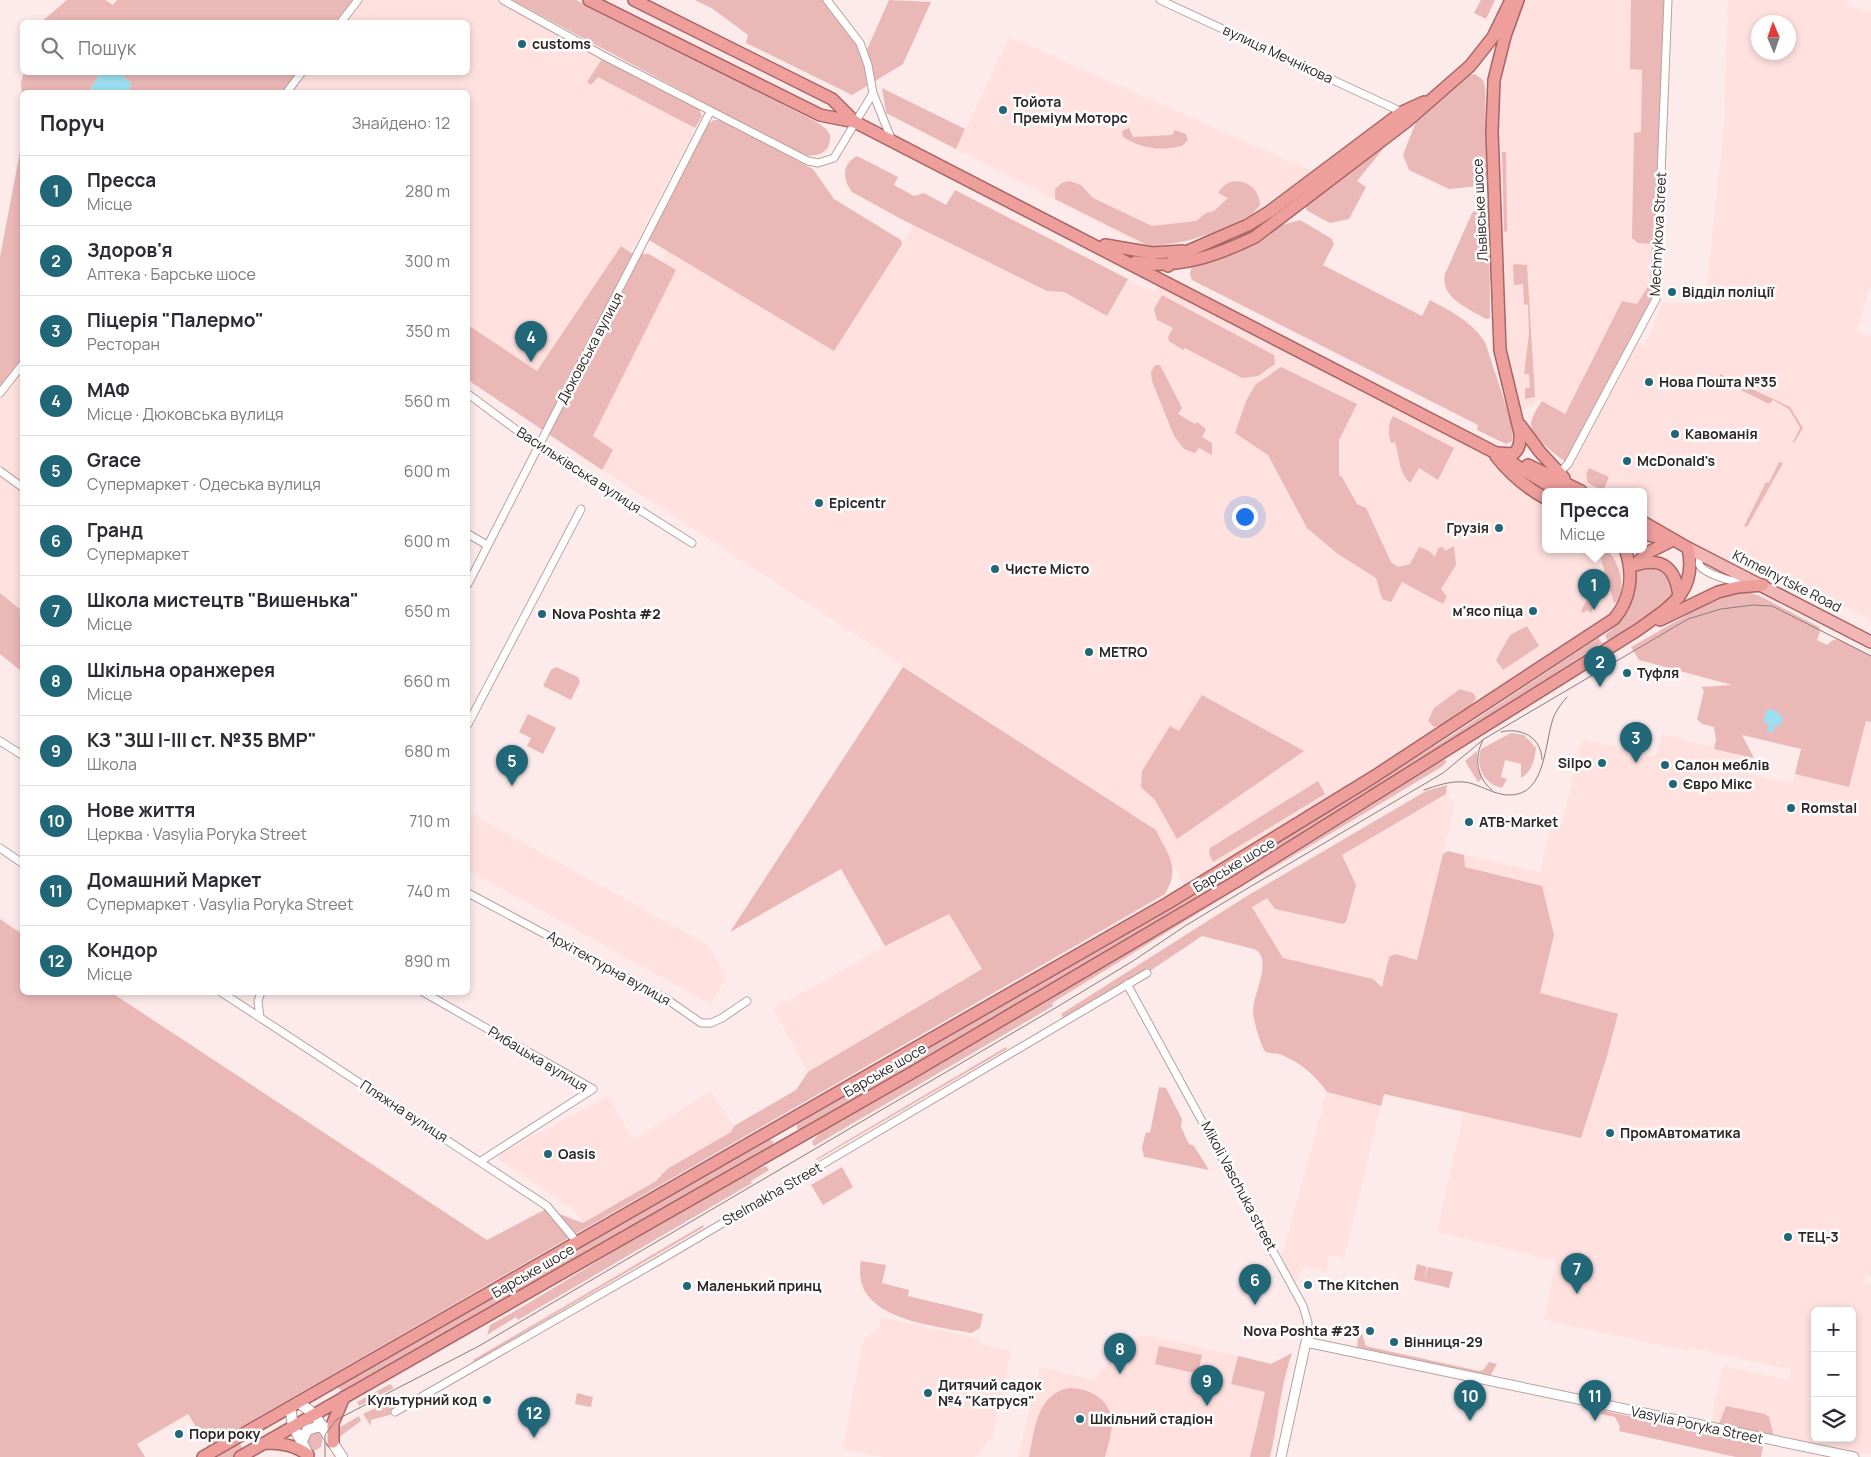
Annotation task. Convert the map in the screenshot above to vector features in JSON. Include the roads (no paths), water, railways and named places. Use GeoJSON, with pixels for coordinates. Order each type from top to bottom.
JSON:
{"type":"FeatureCollection","features":[{"type":"Feature","properties":{"kind":"highway"},"geometry":{"type":"LineString","coordinates":[[589,0],[820,115],[855,122],[1092,242],[1163,281],[1494,452],[1553,488]]}},
{"type":"Feature","properties":{"kind":"highway"},"geometry":{"type":"LineString","coordinates":[[634,0],[754,58],[832,99],[855,122]]}},
{"type":"Feature","properties":{"kind":"highway"},"geometry":{"type":"LineString","coordinates":[[1124,259],[1145,264],[1168,265],[1193,261],[1234,247],[1255,237],[1406,122],[1437,96],[1481,55],[1493,37],[1510,0]]}},
{"type":"Feature","properties":{"kind":"highway","name":"Львівське шосе"},"geometry":{"type":"LineString","coordinates":[[1517,421],[1500,350],[1492,114],[1494,80],[1500,54],[1518,0]]}},
{"type":"Feature","properties":{"kind":"highway"},"geometry":{"type":"LineString","coordinates":[[1163,281],[1168,265],[1179,254],[1248,226],[1399,110],[1437,96]]}},
{"type":"Feature","properties":{"kind":"highway"},"geometry":{"type":"LineString","coordinates":[[1092,242],[1152,253],[1190,250]]}},
{"type":"Feature","properties":{"kind":"highway"},"geometry":{"type":"LineString","coordinates":[[1494,452],[1513,454],[1518,449],[1520,433],[1517,421]]}},
{"type":"Feature","properties":{"kind":"highway"},"geometry":{"type":"LineString","coordinates":[[1517,421],[1527,437],[1558,472],[1577,488]]}},
{"type":"Feature","properties":{"kind":"highway"},"geometry":{"type":"LineString","coordinates":[[1494,452],[1540,469],[1575,488]]}},
{"type":"Feature","properties":{"kind":"highway"},"geometry":{"type":"LineString","coordinates":[[1494,452],[1508,471],[1532,491],[1542,496]]}},
{"type":"Feature","properties":{"kind":"highway"},"geometry":{"type":"LineString","coordinates":[[1636,631],[1673,604],[1687,586],[1691,573],[1688,548],[1647,524]]}},
{"type":"Feature","properties":{"kind":"highway"},"geometry":{"type":"LineString","coordinates":[[1647,535],[1673,540]]}},
{"type":"Feature","properties":{"kind":"highway"},"geometry":{"type":"LineString","coordinates":[[203,1457],[1174,899],[1374,776],[1614,620],[1627,600],[1630,576],[1634,565],[1647,553],[1673,540]]}},
{"type":"Feature","properties":{"kind":"highway"},"geometry":{"type":"LineString","coordinates":[[1626,553],[1630,576]]}},
{"type":"Feature","properties":{"kind":"highway"},"geometry":{"type":"LineString","coordinates":[[1634,565],[1652,561],[1665,565],[1675,577],[1679,597]]}},
{"type":"Feature","properties":{"kind":"highway"},"geometry":{"type":"LineString","coordinates":[[1636,631],[1718,592],[1738,587],[1763,585]]}},
{"type":"Feature","properties":{"kind":"highway","name":"Барське шосе"},"geometry":{"type":"LineString","coordinates":[[240,1457],[790,1142],[1238,881],[1536,692],[1636,631]]}},
{"type":"Feature","properties":{"kind":"highway"},"geometry":{"type":"LineString","coordinates":[[781,1126],[790,1142]]}},
{"type":"Feature","properties":{"kind":"highway"},"geometry":{"type":"LineString","coordinates":[[334,1442],[333,1423],[344,1396],[334,1392],[336,1380]]}},
{"type":"Feature","properties":{"kind":"highway"},"geometry":{"type":"LineString","coordinates":[[261,1423],[271,1429],[267,1441],[299,1448],[309,1456]]}},
{"type":"Feature","properties":{"kind":"main road","name":"Khmelnytske Road"},"geometry":{"type":"LineString","coordinates":[[1688,548],[1871,642]]}},
{"type":"Feature","properties":{"kind":"main road"},"geometry":{"type":"LineString","coordinates":[[309,1456],[293,1426],[294,1404],[314,1414],[325,1427],[342,1457]]}},
{"type":"Feature","properties":{"kind":"main road"},"geometry":{"type":"LineString","coordinates":[[301,1443],[307,1430],[325,1427]]}},
{"type":"Feature","properties":{"kind":"street"},"geometry":{"type":"LineString","coordinates":[[342,20],[358,0]]}},
{"type":"Feature","properties":{"kind":"street"},"geometry":{"type":"LineString","coordinates":[[503,0],[710,112],[799,158],[818,163],[834,158],[873,93]]}},
{"type":"Feature","properties":{"kind":"street"},"geometry":{"type":"LineString","coordinates":[[827,0],[860,43],[868,65],[873,93],[892,141]]}},
{"type":"Feature","properties":{"kind":"street","name":"вулиця Мечнікова"},"geometry":{"type":"LineString","coordinates":[[1160,0],[1399,110]]}},
{"type":"Feature","properties":{"kind":"street","name":"Mechnykova Street"},"geometry":{"type":"LineString","coordinates":[[1558,472],[1568,464],[1656,300],[1668,0]]}},
{"type":"Feature","properties":{"kind":"street"},"geometry":{"type":"LineString","coordinates":[[288,90],[300,75]]}},
{"type":"Feature","properties":{"kind":"street","name":"Дюковська вулиця"},"geometry":{"type":"LineString","coordinates":[[470,580],[639,254],[710,112]]}},
{"type":"Feature","properties":{"kind":"street"},"geometry":{"type":"LineString","coordinates":[[0,393],[20,368]]}},
{"type":"Feature","properties":{"kind":"street","name":"Васильківська вулиця"},"geometry":{"type":"LineString","coordinates":[[470,395],[538,446],[692,543]]}},
{"type":"Feature","properties":{"kind":"street"},"geometry":{"type":"LineString","coordinates":[[0,470],[20,485]]}},
{"type":"Feature","properties":{"kind":"street"},"geometry":{"type":"LineString","coordinates":[[470,720],[581,509]]}},
{"type":"Feature","properties":{"kind":"street"},"geometry":{"type":"LineString","coordinates":[[470,535],[487,545]]}},
{"type":"Feature","properties":{"kind":"street"},"geometry":{"type":"LineString","coordinates":[[0,741],[20,754]]}},
{"type":"Feature","properties":{"kind":"street"},"geometry":{"type":"LineString","coordinates":[[0,848],[20,861]]}},
{"type":"Feature","properties":{"kind":"street","name":"Архітектурна вулиця"},"geometry":{"type":"LineString","coordinates":[[470,894],[660,995],[702,1023],[711,1023],[722,1018],[747,1001]]}},
{"type":"Feature","properties":{"kind":"street","name":"Stelmakha Street"},"geometry":{"type":"LineString","coordinates":[[395,1412],[660,1260],[1148,973]]}},
{"type":"Feature","properties":{"kind":"street","name":"Mikoli Vaschuka street"},"geometry":{"type":"LineString","coordinates":[[1127,984],[1303,1306],[1308,1323],[1306,1342],[1281,1457]]}},
{"type":"Feature","properties":{"kind":"street","name":"Пляжна вулиця"},"geometry":{"type":"LineString","coordinates":[[226,995],[547,1206],[577,1242]]}},
{"type":"Feature","properties":{"kind":"street"},"geometry":{"type":"LineString","coordinates":[[260,995],[258,1001],[260,1018]]}},
{"type":"Feature","properties":{"kind":"street","name":"Рибацька вулиця"},"geometry":{"type":"LineString","coordinates":[[428,995],[593,1089],[481,1161]]}},
{"type":"Feature","properties":{"kind":"street","name":"Vasylia Poryka Street"},"geometry":{"type":"LineString","coordinates":[[1306,1342],[1854,1457]]}},
{"type":"Feature","properties":{"kind":"water"},"geometry":{"type":"Polygon","coordinates":[[[99,75],[121,75],[131,83],[129,90],[90,90],[99,75]]]}},
{"type":"Feature","properties":{"kind":"water"},"geometry":{"type":"Polygon","coordinates":[[[1767,709],[1779,712],[1778,715],[1783,716],[1780,726],[1775,725],[1773,733],[1767,731],[1769,723],[1763,722],[1767,709]]]}},
{"type":"Feature","properties":{"kind":"tram line"},"geometry":{"type":"LineString","coordinates":[[325,1457],[325,1435],[336,1420],[479,1346],[1057,1007],[1133,961],[1185,926],[1443,773],[1484,739],[1688,619],[1721,609],[1753,605],[1772,606],[1871,656]]}},
{"type":"Feature","properties":{"kind":"tram line"},"geometry":{"type":"LineString","coordinates":[[1424,790],[1443,784],[1463,782],[1492,792],[1509,795],[1521,793],[1531,787],[1542,765],[1554,716],[1567,697]]}},
{"type":"Feature","properties":{"kind":"tram line"},"geometry":{"type":"LineString","coordinates":[[1501,732],[1516,731],[1529,735],[1538,745],[1542,759]]}},
{"type":"Feature","properties":{"kind":"tram line"},"geometry":{"type":"LineString","coordinates":[[1483,740],[1478,753],[1478,766],[1483,779],[1492,790]]}},
{"type":"Feature","properties":{"kind":"place","name":"customs"},"geometry":{"type":"Point","coordinates":[522,44]}},
{"type":"Feature","properties":{"kind":"place","name":"Тойота Преміум Моторс"},"geometry":{"type":"Point","coordinates":[1003,110]}},
{"type":"Feature","properties":{"kind":"place","name":"Відділ поліції"},"geometry":{"type":"Point","coordinates":[1672,292]}},
{"type":"Feature","properties":{"kind":"place","name":"МАФ"},"geometry":{"type":"Point","coordinates":[531,362]}},
{"type":"Feature","properties":{"kind":"place","name":"Нова Пошта №35"},"geometry":{"type":"Point","coordinates":[1649,382]}},
{"type":"Feature","properties":{"kind":"place","name":"Кавоманія"},"geometry":{"type":"Point","coordinates":[1675,434]}},
{"type":"Feature","properties":{"kind":"place","name":"McDonald's"},"geometry":{"type":"Point","coordinates":[1627,461]}},
{"type":"Feature","properties":{"kind":"place","name":"Epicentr"},"geometry":{"type":"Point","coordinates":[819,503]}},
{"type":"Feature","properties":{"kind":"place","name":"Грузія"},"geometry":{"type":"Point","coordinates":[1499,528]}},
{"type":"Feature","properties":{"kind":"place","name":"Чисте Місто"},"geometry":{"type":"Point","coordinates":[995,569]}},
{"type":"Feature","properties":{"kind":"place","name":"Пресса"},"geometry":{"type":"Point","coordinates":[1594,610]}},
{"type":"Feature","properties":{"kind":"place","name":"м'ясо піца"},"geometry":{"type":"Point","coordinates":[1533,611]}},
{"type":"Feature","properties":{"kind":"place","name":"Nova Poshta #2"},"geometry":{"type":"Point","coordinates":[542,614]}},
{"type":"Feature","properties":{"kind":"place","name":"METRO"},"geometry":{"type":"Point","coordinates":[1089,652]}},
{"type":"Feature","properties":{"kind":"place","name":"Туфля"},"geometry":{"type":"Point","coordinates":[1627,673]}},
{"type":"Feature","properties":{"kind":"place","name":"Здоров'я"},"geometry":{"type":"Point","coordinates":[1600,687]}},
{"type":"Feature","properties":{"kind":"place","name":"Silpo"},"geometry":{"type":"Point","coordinates":[1602,763]}},
{"type":"Feature","properties":{"kind":"place","name":"Піцерія \"Палермо\""},"geometry":{"type":"Point","coordinates":[1636,763]}},
{"type":"Feature","properties":{"kind":"place","name":"Салон меблів"},"geometry":{"type":"Point","coordinates":[1665,765]}},
{"type":"Feature","properties":{"kind":"place","name":"Євро Мікс"},"geometry":{"type":"Point","coordinates":[1673,784]}},
{"type":"Feature","properties":{"kind":"place","name":"Grace"},"geometry":{"type":"Point","coordinates":[512,786]}},
{"type":"Feature","properties":{"kind":"place","name":"Romstal"},"geometry":{"type":"Point","coordinates":[1791,808]}},
{"type":"Feature","properties":{"kind":"place","name":"ATB-Market"},"geometry":{"type":"Point","coordinates":[1469,822]}},
{"type":"Feature","properties":{"kind":"place","name":"ПромАвтоматика"},"geometry":{"type":"Point","coordinates":[1610,1133]}},
{"type":"Feature","properties":{"kind":"place","name":"Oasis"},"geometry":{"type":"Point","coordinates":[548,1154]}},
{"type":"Feature","properties":{"kind":"place","name":"ТЕЦ-3"},"geometry":{"type":"Point","coordinates":[1788,1237]}},
{"type":"Feature","properties":{"kind":"place","name":"The Kitchen"},"geometry":{"type":"Point","coordinates":[1308,1285]}},
{"type":"Feature","properties":{"kind":"place","name":"Маленький принц"},"geometry":{"type":"Point","coordinates":[687,1286]}},
{"type":"Feature","properties":{"kind":"place","name":"Школа мистецтв \"Вишенька\""},"geometry":{"type":"Point","coordinates":[1577,1294]}},
{"type":"Feature","properties":{"kind":"place","name":"Гранд"},"geometry":{"type":"Point","coordinates":[1255,1305]}},
{"type":"Feature","properties":{"kind":"place","name":"Nova Poshta #23"},"geometry":{"type":"Point","coordinates":[1370,1331]}},
{"type":"Feature","properties":{"kind":"place","name":"Вінниця-29"},"geometry":{"type":"Point","coordinates":[1394,1342]}},
{"type":"Feature","properties":{"kind":"place","name":"Шкільна оранжерея"},"geometry":{"type":"Point","coordinates":[1120,1374]}},
{"type":"Feature","properties":{"kind":"place","name":"Дитячий садок №4 \"Катруся\""},"geometry":{"type":"Point","coordinates":[928,1393]}},
{"type":"Feature","properties":{"kind":"place","name":"Культурний код"},"geometry":{"type":"Point","coordinates":[487,1400]}},
{"type":"Feature","properties":{"kind":"place","name":"КЗ \"ЗШ І-ІІІ ст. №35 ВМР\""},"geometry":{"type":"Point","coordinates":[1207,1406]}},
{"type":"Feature","properties":{"kind":"place","name":"Шкільний стадіон"},"geometry":{"type":"Point","coordinates":[1080,1419]}},
{"type":"Feature","properties":{"kind":"place","name":"Нове життя"},"geometry":{"type":"Point","coordinates":[1470,1421]}},
{"type":"Feature","properties":{"kind":"place","name":"Домашний Маркет"},"geometry":{"type":"Point","coordinates":[1595,1421]}},
{"type":"Feature","properties":{"kind":"place","name":"Пори року"},"geometry":{"type":"Point","coordinates":[179,1434]}},
{"type":"Feature","properties":{"kind":"place","name":"Кондор"},"geometry":{"type":"Point","coordinates":[534,1438]}}]}
